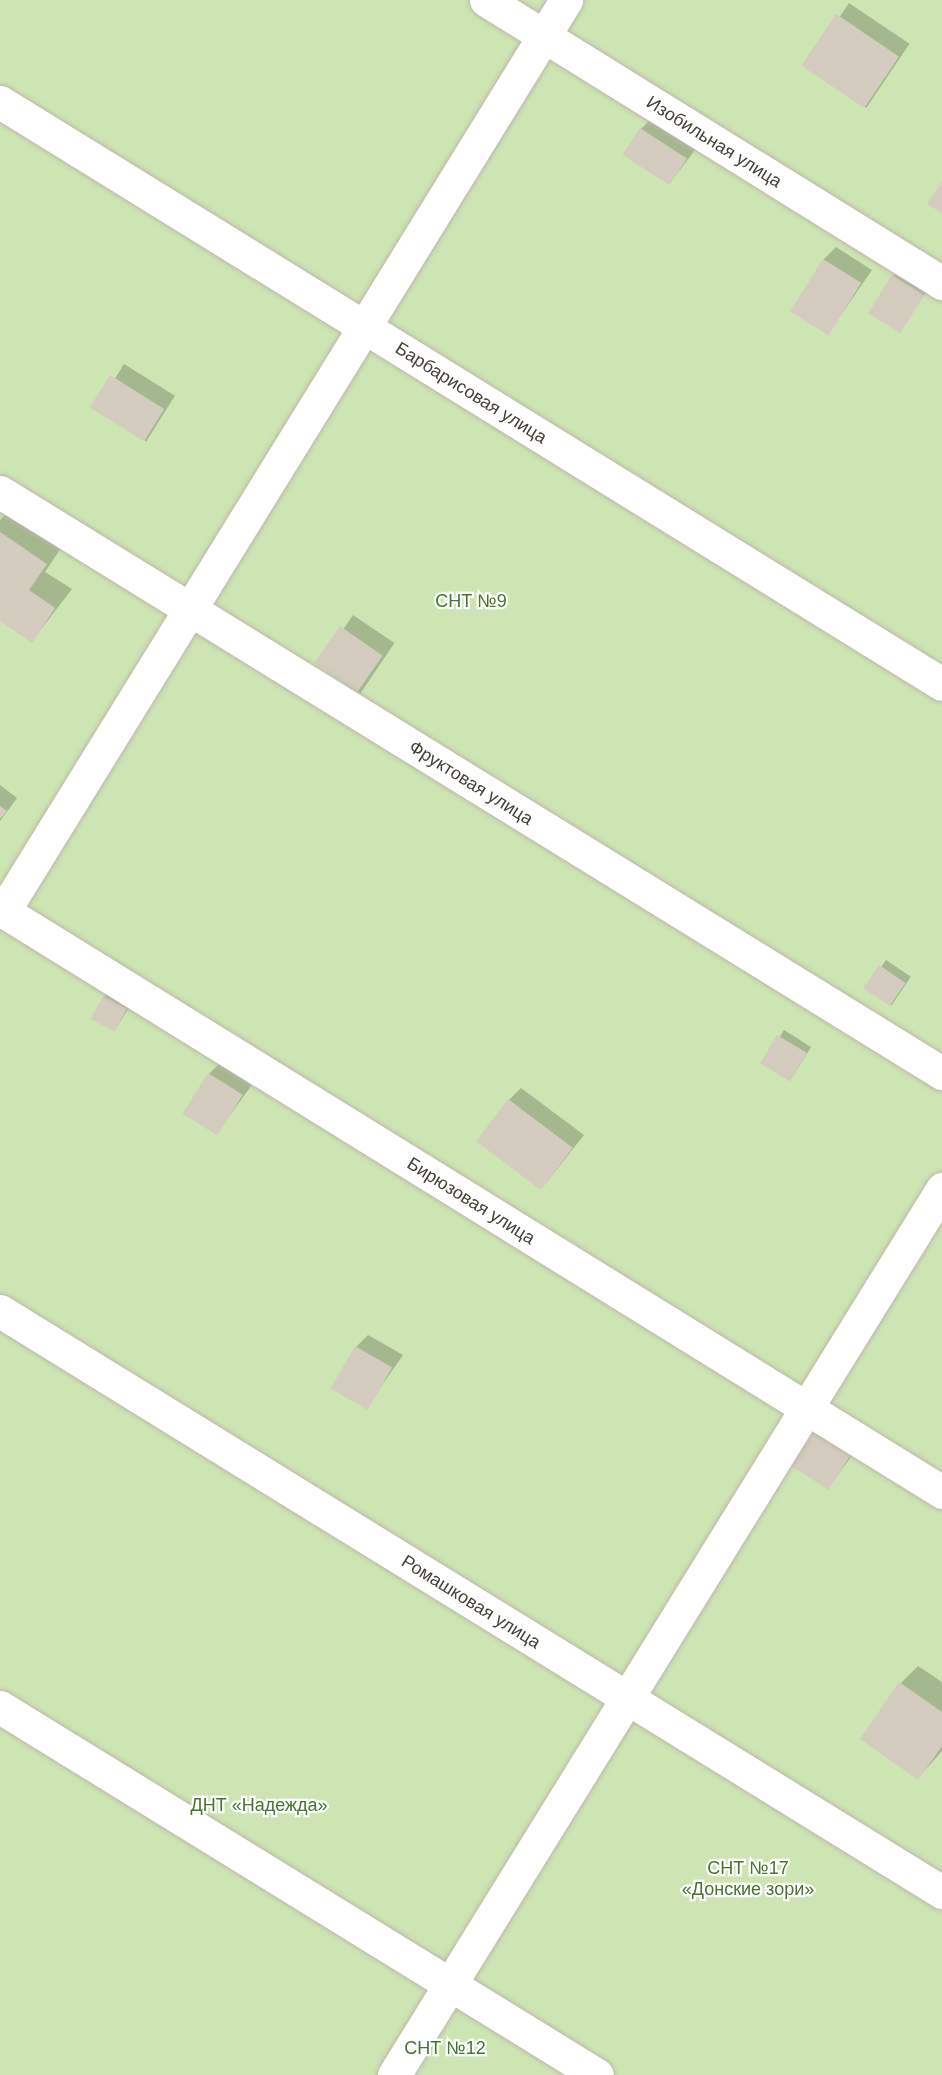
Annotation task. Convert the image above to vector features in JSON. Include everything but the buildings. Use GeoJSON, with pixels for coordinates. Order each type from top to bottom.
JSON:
{"type":"FeatureCollection","features":[{"type":"Feature","properties":{"kind":"street","name":"Изобильная улица"},"geometry":{"type":"LineString","coordinates":[[486,0],[942,283]]}},
{"type":"Feature","properties":{"kind":"street"},"geometry":{"type":"LineString","coordinates":[[2,910],[566,0]]}},
{"type":"Feature","properties":{"kind":"street","name":"Барбарисовая улица"},"geometry":{"type":"LineString","coordinates":[[0,102],[942,684]]}},
{"type":"Feature","properties":{"kind":"street","name":"Фруктовая улица"},"geometry":{"type":"LineString","coordinates":[[0,492],[942,1073]]}},
{"type":"Feature","properties":{"kind":"street","name":"Бирюзовая улица"},"geometry":{"type":"LineString","coordinates":[[2,910],[942,1492]]}},
{"type":"Feature","properties":{"kind":"street"},"geometry":{"type":"LineString","coordinates":[[394,2075],[942,1189]]}},
{"type":"Feature","properties":{"kind":"street","name":"Ромашковая улица"},"geometry":{"type":"LineString","coordinates":[[0,1311],[942,1892]]}},
{"type":"Feature","properties":{"kind":"street"},"geometry":{"type":"LineString","coordinates":[[0,1707],[597,2075]]}},
{"type":"Feature","properties":{"kind":"green space","name":"СНТ №9"},"geometry":{"type":"Polygon","coordinates":[[[0,0],[942,0],[942,2075],[0,2075],[0,0]]]}},
{"type":"Feature","properties":{"kind":"park label","name":"ДНТ «Надежда»"},"geometry":{"type":"Point","coordinates":[259,1805]}},
{"type":"Feature","properties":{"kind":"park label","name":"СНТ №17 «Донские зори»"},"geometry":{"type":"Point","coordinates":[748,1879]}},
{"type":"Feature","properties":{"kind":"park label","name":"СНТ №12"},"geometry":{"type":"Point","coordinates":[445,2048]}}]}
